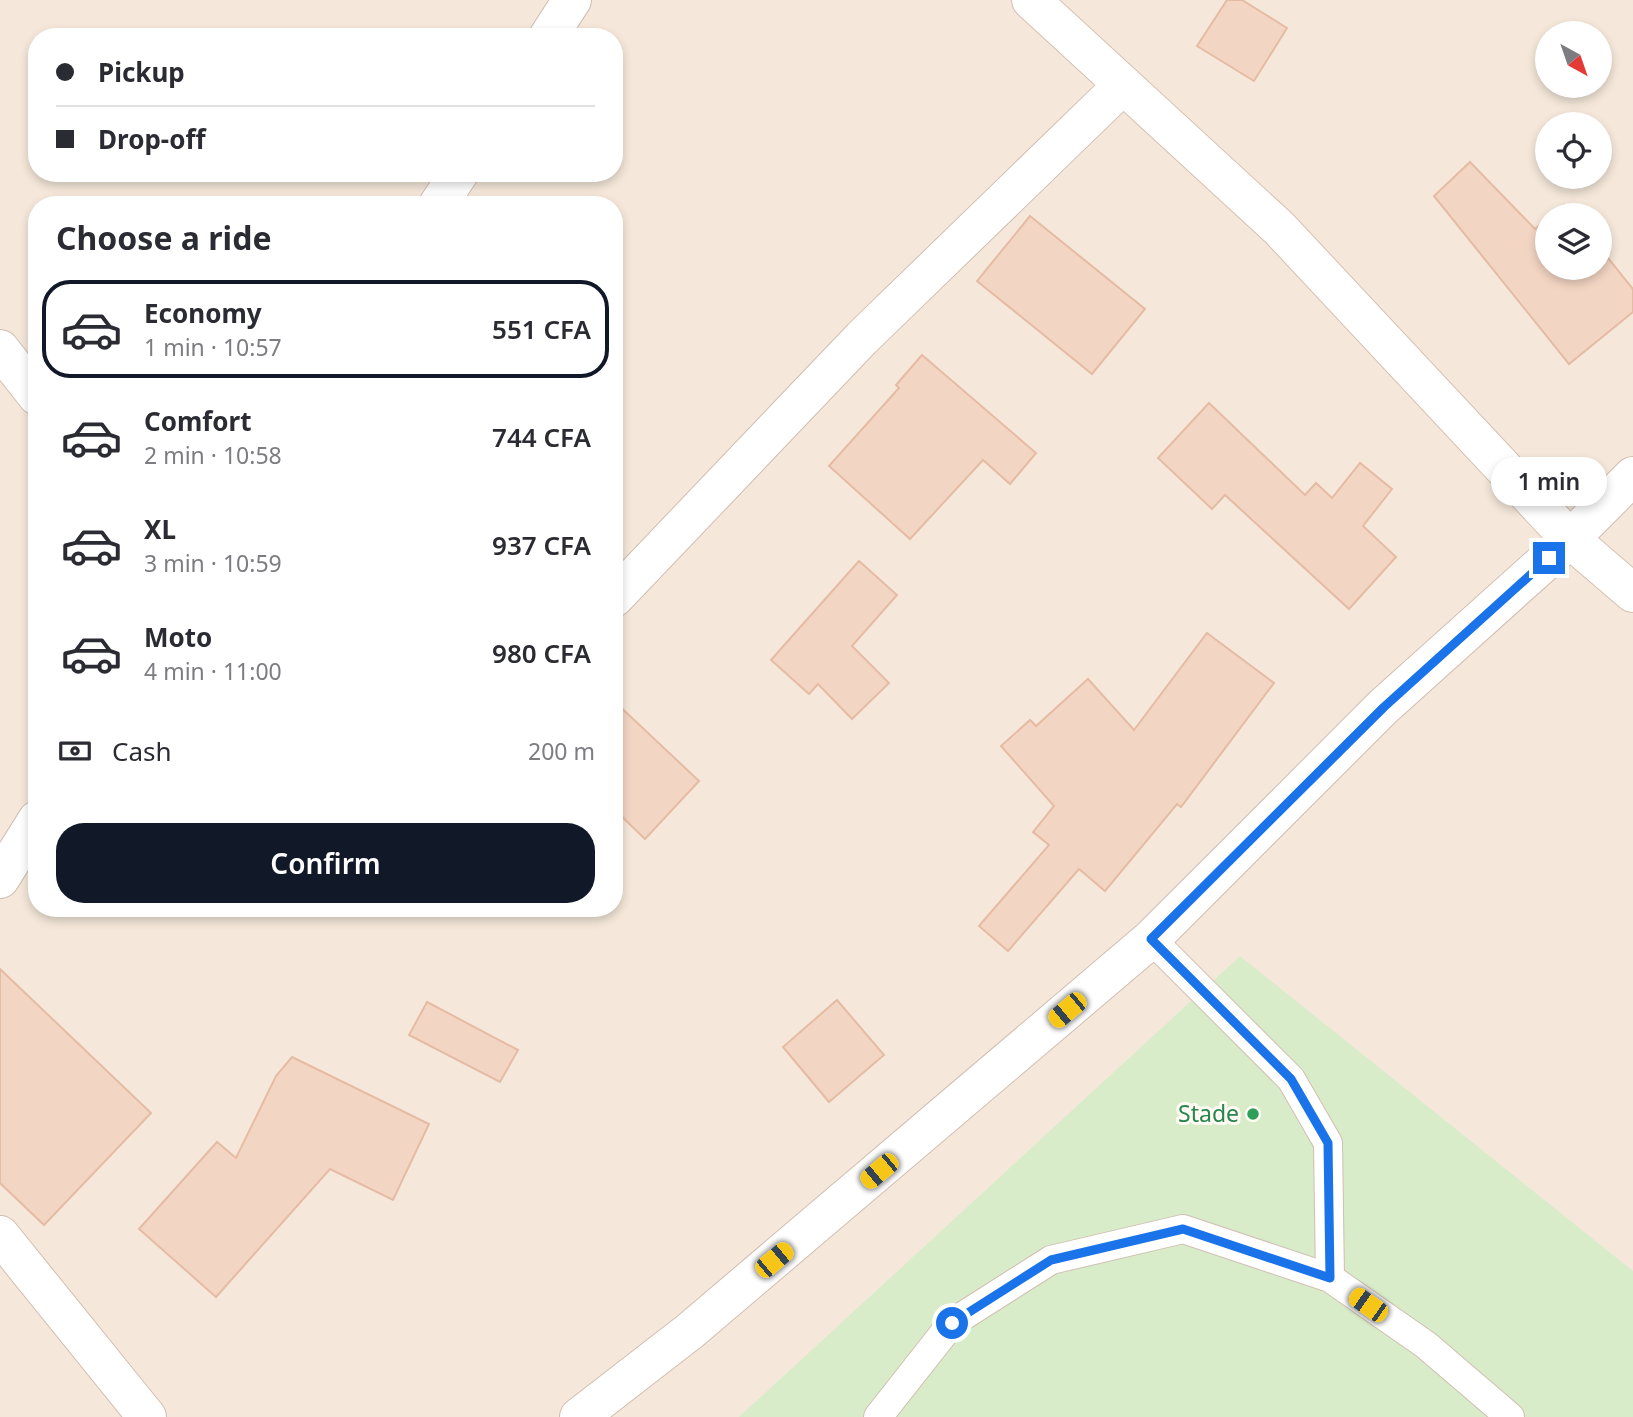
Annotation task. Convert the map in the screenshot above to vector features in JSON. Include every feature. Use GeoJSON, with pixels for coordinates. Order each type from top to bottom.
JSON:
{"type":"FeatureCollection","features":[{"type":"Feature","properties":{"kind":"street"},"geometry":{"type":"LineString","coordinates":[[554,28],[572,0]]}},
{"type":"Feature","properties":{"kind":"street"},"geometry":{"type":"LineString","coordinates":[[1031,0],[1279,228],[1570,539],[1633,593]]}},
{"type":"Feature","properties":{"kind":"street"},"geometry":{"type":"LineString","coordinates":[[623,589],[862,338],[1123,85]]}},
{"type":"Feature","properties":{"kind":"street"},"geometry":{"type":"LineString","coordinates":[[0,349],[28,385]]}},
{"type":"Feature","properties":{"kind":"street"},"geometry":{"type":"LineString","coordinates":[[579,1417],[690,1331],[1151,939],[1384,707],[1570,539],[1633,476]]}},
{"type":"Feature","properties":{"kind":"street"},"geometry":{"type":"LineString","coordinates":[[0,879],[28,834]]}},
{"type":"Feature","properties":{"kind":"street"},"geometry":{"type":"LineString","coordinates":[[0,1235],[147,1417]]}},
{"type":"Feature","properties":{"kind":"lane"},"geometry":{"type":"LineString","coordinates":[[1151,939],[1291,1079],[1328,1143],[1330,1278]]}},
{"type":"Feature","properties":{"kind":"lane"},"geometry":{"type":"LineString","coordinates":[[878,1417],[952,1323],[1051,1260],[1183,1229],[1330,1278],[1426,1345],[1510,1417]]}},
{"type":"Feature","properties":{"kind":"shaded area"},"geometry":{"type":"Polygon","coordinates":[[[0,0],[1633,0],[1633,1417],[0,1417],[0,0]]]}},
{"type":"Feature","properties":{"kind":"green space","name":"Stade"},"geometry":{"type":"Polygon","coordinates":[[[1240,956],[1633,1271],[1633,1417],[739,1417],[1240,956]]]}},
{"type":"Feature","properties":{"kind":"building"},"geometry":{"type":"Polygon","coordinates":[[[1227,0],[1242,0],[1287,28],[1254,81],[1197,46],[1227,0]]]}},
{"type":"Feature","properties":{"kind":"building"},"geometry":{"type":"Polygon","coordinates":[[[1470,162],[1535,229],[1535,280],[1612,280],[1612,263],[1633,289],[1633,312],[1569,364],[1434,196],[1470,162]]]}},
{"type":"Feature","properties":{"kind":"building"},"geometry":{"type":"Polygon","coordinates":[[[1030,216],[1145,309],[1092,374],[977,281],[1030,216]]]}},
{"type":"Feature","properties":{"kind":"building"},"geometry":{"type":"Polygon","coordinates":[[[922,355],[1036,453],[1010,484],[983,460],[910,539],[829,466],[899,388],[896,385],[922,355]]]}},
{"type":"Feature","properties":{"kind":"building"},"geometry":{"type":"Polygon","coordinates":[[[1209,403],[1305,495],[1316,483],[1332,498],[1360,463],[1392,489],[1363,526],[1396,557],[1349,609],[1225,495],[1212,509],[1158,458],[1209,403]]]}},
{"type":"Feature","properties":{"kind":"building"},"geometry":{"type":"Polygon","coordinates":[[[859,561],[897,595],[852,646],[889,683],[852,719],[818,684],[809,694],[771,660],[859,561]]]}},
{"type":"Feature","properties":{"kind":"building"},"geometry":{"type":"Polygon","coordinates":[[[1207,633],[1274,683],[1181,807],[1177,804],[1105,891],[1079,869],[1008,951],[979,926],[1049,845],[1033,832],[1054,806],[1001,746],[1030,720],[1036,726],[1088,679],[1134,730],[1207,633]]]}},
{"type":"Feature","properties":{"kind":"building"},"geometry":{"type":"Polygon","coordinates":[[[623,709],[699,781],[645,839],[623,818],[623,709]]]}},
{"type":"Feature","properties":{"kind":"building"},"geometry":{"type":"Polygon","coordinates":[[[0,969],[151,1113],[44,1225],[0,1183],[0,969]]]}},
{"type":"Feature","properties":{"kind":"building"},"geometry":{"type":"Polygon","coordinates":[[[837,1000],[884,1055],[829,1102],[783,1047],[837,1000]]]}},
{"type":"Feature","properties":{"kind":"building"},"geometry":{"type":"Polygon","coordinates":[[[427,1002],[518,1050],[500,1082],[409,1035],[427,1002]]]}},
{"type":"Feature","properties":{"kind":"building"},"geometry":{"type":"Polygon","coordinates":[[[292,1057],[429,1124],[393,1200],[330,1169],[216,1297],[139,1229],[217,1142],[236,1158],[276,1076],[292,1057]]]}},
{"type":"Feature","properties":{"kind":"place","name":"Stade"},"geometry":{"type":"Point","coordinates":[1253,1114]}},
{"type":"Feature","properties":{"kind":"route"},"geometry":{"type":"LineString","coordinates":[[952,1323],[1051,1260],[1183,1229],[1330,1278],[1328,1143],[1291,1079],[1151,939],[1384,707],[1549,558]]}}]}
